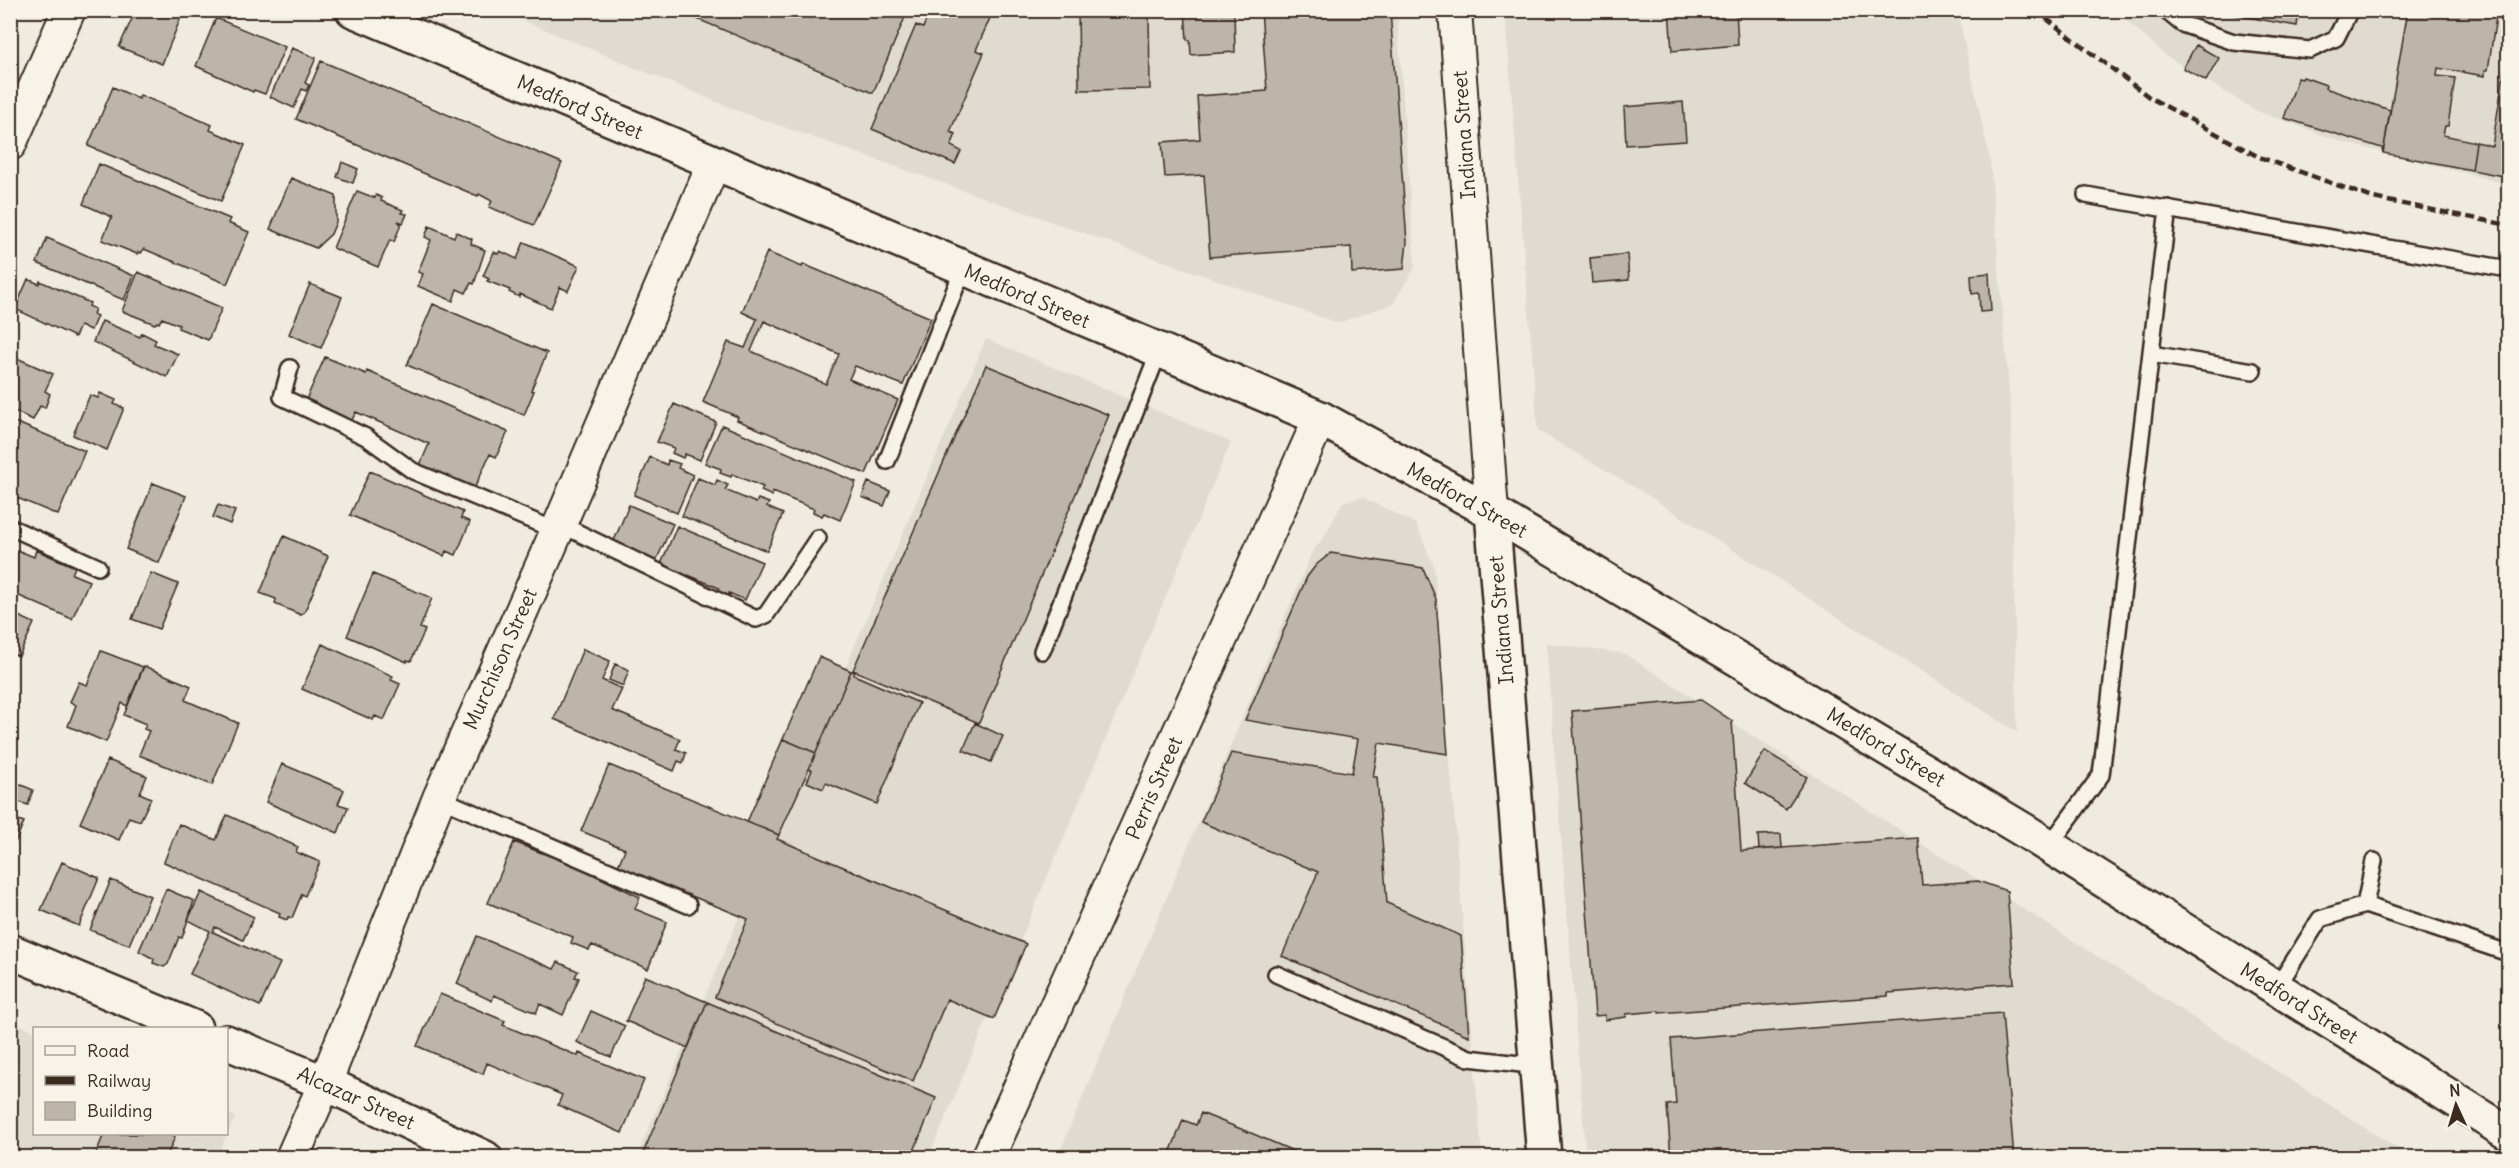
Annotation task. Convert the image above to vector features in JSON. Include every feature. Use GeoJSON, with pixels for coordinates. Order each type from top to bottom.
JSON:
{"type":"FeatureCollection","features":[{"type":"Feature","properties":{"kind":"main road","name":"Medford Street"},"geometry":{"type":"LineString","coordinates":[[352,10],[1320,418],[1492,512],[2049,846],[2508,1133]]}},
{"type":"Feature","properties":{"kind":"main road","name":"Indiana Street"},"geometry":{"type":"LineString","coordinates":[[1492,512],[1544,1158]]}},
{"type":"Feature","properties":{"kind":"main road"},"geometry":{"type":"LineString","coordinates":[[10,951],[190,1027]]}},
{"type":"Feature","properties":{"kind":"main road","name":"Alcazar Street"},"geometry":{"type":"LineString","coordinates":[[228,1043],[325,1083],[485,1158]]}},
{"type":"Feature","properties":{"kind":"street"},"geometry":{"type":"LineString","coordinates":[[10,144],[69,10]]}},
{"type":"Feature","properties":{"kind":"street","name":"Indiana Street"},"geometry":{"type":"LineString","coordinates":[[1455,10],[1492,512]]}},
{"type":"Feature","properties":{"kind":"street","name":"Murchison Street"},"geometry":{"type":"LineString","coordinates":[[292,1158],[325,1083],[439,798],[559,528],[714,163]]}},
{"type":"Feature","properties":{"kind":"street","name":"Perris Street"},"geometry":{"type":"LineString","coordinates":[[988,1158],[1320,418]]}},
{"type":"Feature","properties":{"kind":"lane"},"geometry":{"type":"LineString","coordinates":[[2165,10],[2182,24],[2234,42],[2310,50],[2336,38],[2350,10]]}},
{"type":"Feature","properties":{"kind":"lane"},"geometry":{"type":"LineString","coordinates":[[2086,195],[2508,269]]}},
{"type":"Feature","properties":{"kind":"lane"},"geometry":{"type":"LineString","coordinates":[[2049,846],[2101,775],[2168,208]]}},
{"type":"Feature","properties":{"kind":"lane"},"geometry":{"type":"LineString","coordinates":[[887,461],[963,268]]}},
{"type":"Feature","properties":{"kind":"lane"},"geometry":{"type":"LineString","coordinates":[[1042,651],[1159,351]]}},
{"type":"Feature","properties":{"kind":"lane"},"geometry":{"type":"LineString","coordinates":[[2151,354],[2253,371]]}},
{"type":"Feature","properties":{"kind":"lane"},"geometry":{"type":"LineString","coordinates":[[290,368],[282,397],[366,437],[414,471],[559,528],[756,619],[766,615],[818,538]]}},
{"type":"Feature","properties":{"kind":"lane"},"geometry":{"type":"LineString","coordinates":[[10,527],[98,567]]}},
{"type":"Feature","properties":{"kind":"lane"},"geometry":{"type":"LineString","coordinates":[[439,798],[688,905]]}},
{"type":"Feature","properties":{"kind":"lane"},"geometry":{"type":"LineString","coordinates":[[2365,905],[2374,861]]}},
{"type":"Feature","properties":{"kind":"lane"},"geometry":{"type":"LineString","coordinates":[[2276,988],[2320,919],[2365,905],[2508,953]]}},
{"type":"Feature","properties":{"kind":"lane"},"geometry":{"type":"LineString","coordinates":[[1276,974],[1469,1058],[1537,1066]]}},
{"type":"Feature","properties":{"kind":"shaded area"},"geometry":{"type":"Polygon","coordinates":[[[500,11],[1397,11],[1415,267],[1393,304],[1338,323],[736,110],[500,11]]]}},
{"type":"Feature","properties":{"kind":"shaded area"},"geometry":{"type":"Polygon","coordinates":[[[1505,11],[1955,11],[1959,17],[1990,160],[2011,415],[2017,732],[1641,491],[1538,431],[1505,11]]]}},
{"type":"Feature","properties":{"kind":"shaded area"},"geometry":{"type":"Polygon","coordinates":[[[2116,11],[2508,11],[2508,184],[2342,142],[2254,110],[2165,55],[2116,11]]]}},
{"type":"Feature","properties":{"kind":"shaded area"},"geometry":{"type":"Polygon","coordinates":[[[986,339],[1231,442],[929,1157],[636,1158],[986,339]]]}},
{"type":"Feature","properties":{"kind":"shaded area"},"geometry":{"type":"Polygon","coordinates":[[[1362,497],[1416,524],[1434,566],[1482,1157],[1057,1158],[1312,552],[1323,539],[1343,502],[1362,497]]]}},
{"type":"Feature","properties":{"kind":"shaded area"},"geometry":{"type":"Polygon","coordinates":[[[1546,643],[1625,654],[2411,1157],[1586,1157],[1546,643]]]}},
{"type":"Feature","properties":{"kind":"shaded area"},"geometry":{"type":"Polygon","coordinates":[[[10,1020],[33,1031],[33,1135],[227,1135],[217,1157],[11,1157],[10,1020]]]}},
{"type":"Feature","properties":{"kind":"shaded area"},"geometry":{"type":"Polygon","coordinates":[[[228,1114],[235,1117],[228,1133],[228,1114]]]}},
{"type":"Feature","properties":{"kind":"building"},"geometry":{"type":"Polygon","coordinates":[[[136,10],[184,10],[162,64],[119,47],[136,10]]]}},
{"type":"Feature","properties":{"kind":"building"},"geometry":{"type":"Polygon","coordinates":[[[676,10],[908,10],[873,93],[676,10]]]}},
{"type":"Feature","properties":{"kind":"building"},"geometry":{"type":"Polygon","coordinates":[[[930,10],[973,10],[990,18],[976,50],[984,53],[950,132],[956,134],[951,146],[961,151],[955,164],[872,129],[916,25],[923,28],[930,10]]]}},
{"type":"Feature","properties":{"kind":"building"},"geometry":{"type":"Polygon","coordinates":[[[1078,10],[1149,10],[1150,89],[1079,90],[1078,10]]]}},
{"type":"Feature","properties":{"kind":"building"},"geometry":{"type":"Polygon","coordinates":[[[1185,10],[1234,10],[1235,52],[1191,55],[1190,40],[1187,40],[1185,10]]]}},
{"type":"Feature","properties":{"kind":"building"},"geometry":{"type":"Polygon","coordinates":[[[1261,10],[1390,10],[1407,242],[1404,269],[1352,273],[1351,247],[1210,257],[1204,175],[1165,177],[1162,142],[1200,139],[1197,96],[1267,91],[1261,10]]]}},
{"type":"Feature","properties":{"kind":"building"},"geometry":{"type":"Polygon","coordinates":[[[1669,10],[1736,10],[1738,45],[1672,51],[1669,10]]]}},
{"type":"Feature","properties":{"kind":"building"},"geometry":{"type":"Polygon","coordinates":[[[2208,10],[2299,10],[2297,26],[2208,10]]]}},
{"type":"Feature","properties":{"kind":"building"},"geometry":{"type":"Polygon","coordinates":[[[2408,10],[2497,10],[2488,70],[2485,70],[2485,76],[2438,68],[2437,76],[2455,78],[2448,126],[2445,126],[2443,135],[2476,142],[2472,170],[2383,153],[2408,10]]]}},
{"type":"Feature","properties":{"kind":"building"},"geometry":{"type":"Polygon","coordinates":[[[216,18],[285,47],[265,94],[254,90],[253,92],[196,66],[216,18]]]}},
{"type":"Feature","properties":{"kind":"building"},"geometry":{"type":"Polygon","coordinates":[[[2196,45],[2219,58],[2206,81],[2183,68],[2196,45]]]}},
{"type":"Feature","properties":{"kind":"building"},"geometry":{"type":"Polygon","coordinates":[[[292,48],[316,58],[305,83],[309,85],[306,91],[302,89],[294,108],[270,97],[292,48]]]}},
{"type":"Feature","properties":{"kind":"building"},"geometry":{"type":"Polygon","coordinates":[[[2508,50],[2508,177],[2472,170],[2476,142],[2492,146],[2508,50]]]}},
{"type":"Feature","properties":{"kind":"building"},"geometry":{"type":"Polygon","coordinates":[[[321,61],[562,163],[534,225],[489,207],[492,201],[479,194],[478,196],[468,192],[296,119],[321,61]]]}},
{"type":"Feature","properties":{"kind":"building"},"geometry":{"type":"Polygon","coordinates":[[[2303,77],[2326,85],[2325,88],[2390,110],[2383,153],[2382,148],[2284,118],[2298,78],[2303,77]]]}},
{"type":"Feature","properties":{"kind":"building"},"geometry":{"type":"Polygon","coordinates":[[[113,87],[139,99],[140,95],[212,125],[210,130],[245,145],[221,201],[88,146],[113,87]]]}},
{"type":"Feature","properties":{"kind":"building"},"geometry":{"type":"Polygon","coordinates":[[[1683,102],[1686,141],[1626,145],[1624,107],[1683,102]]]}},
{"type":"Feature","properties":{"kind":"building"},"geometry":{"type":"Polygon","coordinates":[[[342,162],[358,169],[353,183],[337,177],[342,162]]]}},
{"type":"Feature","properties":{"kind":"building"},"geometry":{"type":"Polygon","coordinates":[[[99,164],[230,219],[228,223],[249,232],[227,284],[144,249],[137,254],[102,240],[112,217],[83,204],[99,164]]]}},
{"type":"Feature","properties":{"kind":"building"},"geometry":{"type":"Polygon","coordinates":[[[291,178],[336,196],[336,222],[331,234],[316,248],[270,229],[291,178]]]}},
{"type":"Feature","properties":{"kind":"building"},"geometry":{"type":"Polygon","coordinates":[[[357,191],[375,198],[376,195],[382,198],[381,201],[407,214],[403,223],[398,221],[401,224],[394,242],[390,240],[378,267],[333,248],[357,191]]]}},
{"type":"Feature","properties":{"kind":"building"},"geometry":{"type":"Polygon","coordinates":[[[429,226],[454,237],[456,232],[472,239],[471,244],[485,250],[474,284],[471,283],[466,293],[457,289],[453,301],[418,286],[423,274],[418,272],[431,240],[425,237],[429,226]]]}},
{"type":"Feature","properties":{"kind":"building"},"geometry":{"type":"Polygon","coordinates":[[[47,238],[134,276],[124,300],[37,263],[47,238]]]}},
{"type":"Feature","properties":{"kind":"building"},"geometry":{"type":"Polygon","coordinates":[[[524,242],[579,266],[568,291],[560,287],[551,308],[520,294],[519,297],[509,292],[510,290],[487,281],[489,279],[483,276],[494,252],[498,254],[500,251],[517,259],[524,242]]]}},
{"type":"Feature","properties":{"kind":"building"},"geometry":{"type":"Polygon","coordinates":[[[767,252],[802,267],[803,264],[931,318],[903,385],[855,366],[849,379],[898,400],[866,474],[737,420],[738,417],[703,402],[728,342],[745,348],[757,319],[742,312],[767,252]],[[764,321],[751,351],[826,384],[839,354],[764,321]]]}},
{"type":"Feature","properties":{"kind":"building"},"geometry":{"type":"Polygon","coordinates":[[[1627,254],[1629,280],[1592,283],[1590,258],[1627,254]]]}},
{"type":"Feature","properties":{"kind":"building"},"geometry":{"type":"Polygon","coordinates":[[[138,272],[222,308],[208,340],[178,328],[179,325],[162,318],[159,323],[155,324],[122,311],[138,272]]]}},
{"type":"Feature","properties":{"kind":"building"},"geometry":{"type":"Polygon","coordinates":[[[1989,273],[1991,311],[1980,312],[1979,293],[1972,294],[1971,275],[1989,273]]]}},
{"type":"Feature","properties":{"kind":"building"},"geometry":{"type":"Polygon","coordinates":[[[28,279],[39,284],[40,281],[90,303],[89,306],[95,309],[93,314],[97,316],[91,330],[80,326],[75,337],[15,309],[28,279]]]}},
{"type":"Feature","properties":{"kind":"building"},"geometry":{"type":"Polygon","coordinates":[[[310,284],[342,297],[321,348],[289,334],[310,284]]]}},
{"type":"Feature","properties":{"kind":"building"},"geometry":{"type":"Polygon","coordinates":[[[433,304],[547,353],[531,390],[534,391],[524,415],[407,365],[433,304]]]}},
{"type":"Feature","properties":{"kind":"building"},"geometry":{"type":"Polygon","coordinates":[[[102,321],[140,337],[142,333],[156,340],[154,344],[178,354],[167,377],[93,342],[102,321]]]}},
{"type":"Feature","properties":{"kind":"building"},"geometry":{"type":"Polygon","coordinates":[[[10,355],[53,374],[45,391],[50,394],[45,408],[40,406],[33,420],[10,409],[10,355]]]}},
{"type":"Feature","properties":{"kind":"building"},"geometry":{"type":"Polygon","coordinates":[[[325,357],[366,374],[367,371],[508,432],[496,457],[490,454],[474,489],[420,465],[429,444],[356,412],[351,422],[305,402],[325,357]]]}},
{"type":"Feature","properties":{"kind":"building"},"geometry":{"type":"Polygon","coordinates":[[[986,365],[1109,415],[979,723],[853,670],[986,365]]]}},
{"type":"Feature","properties":{"kind":"building"},"geometry":{"type":"Polygon","coordinates":[[[100,393],[116,400],[114,404],[124,408],[107,450],[73,435],[90,395],[98,398],[100,393]]]}},
{"type":"Feature","properties":{"kind":"building"},"geometry":{"type":"Polygon","coordinates":[[[674,404],[716,422],[700,460],[685,454],[683,458],[672,453],[674,448],[657,442],[674,404]]]}},
{"type":"Feature","properties":{"kind":"building"},"geometry":{"type":"Polygon","coordinates":[[[10,420],[85,451],[58,515],[10,495],[10,420]]]}},
{"type":"Feature","properties":{"kind":"building"},"geometry":{"type":"Polygon","coordinates":[[[722,425],[856,482],[840,520],[824,513],[822,516],[813,512],[814,509],[773,492],[772,496],[761,491],[763,487],[732,474],[731,477],[720,473],[721,469],[705,463],[722,425]]]}},
{"type":"Feature","properties":{"kind":"building"},"geometry":{"type":"Polygon","coordinates":[[[650,457],[667,465],[668,460],[680,464],[678,468],[693,475],[677,513],[634,495],[650,457]]]}},
{"type":"Feature","properties":{"kind":"building"},"geometry":{"type":"Polygon","coordinates":[[[370,471],[463,512],[461,518],[470,522],[456,555],[446,551],[444,556],[350,515],[370,471]]]}},
{"type":"Feature","properties":{"kind":"building"},"geometry":{"type":"Polygon","coordinates":[[[698,478],[715,485],[717,480],[728,485],[725,490],[756,503],[758,499],[769,503],[767,507],[783,514],[767,551],[682,516],[698,478]]]}},
{"type":"Feature","properties":{"kind":"building"},"geometry":{"type":"Polygon","coordinates":[[[868,482],[890,491],[884,506],[862,497],[868,482]]]}},
{"type":"Feature","properties":{"kind":"building"},"geometry":{"type":"Polygon","coordinates":[[[153,483],[186,496],[159,563],[126,549],[153,483]]]}},
{"type":"Feature","properties":{"kind":"building"},"geometry":{"type":"Polygon","coordinates":[[[218,505],[235,511],[230,524],[213,517],[218,505]]]}},
{"type":"Feature","properties":{"kind":"building"},"geometry":{"type":"Polygon","coordinates":[[[629,505],[673,524],[656,561],[640,554],[639,559],[613,543],[629,505]]]}},
{"type":"Feature","properties":{"kind":"building"},"geometry":{"type":"Polygon","coordinates":[[[677,526],[762,562],[745,600],[729,593],[728,598],[717,593],[719,588],[688,575],[686,579],[676,575],[677,571],[661,564],[677,526]]]}},
{"type":"Feature","properties":{"kind":"building"},"geometry":{"type":"Polygon","coordinates":[[[284,536],[328,556],[305,611],[301,615],[275,604],[276,599],[260,593],[284,536]]]}},
{"type":"Feature","properties":{"kind":"building"},"geometry":{"type":"Polygon","coordinates":[[[17,550],[34,557],[36,550],[75,567],[72,574],[89,581],[72,619],[10,592],[10,564],[17,550]]]}},
{"type":"Feature","properties":{"kind":"building"},"geometry":{"type":"Polygon","coordinates":[[[1331,553],[1423,568],[1436,599],[1448,754],[1379,743],[1373,777],[1377,777],[1387,903],[1461,936],[1469,1036],[1282,956],[1318,872],[1201,822],[1231,753],[1352,773],[1358,739],[1245,720],[1307,577],[1316,565],[1331,553]]]}},
{"type":"Feature","properties":{"kind":"building"},"geometry":{"type":"Polygon","coordinates":[[[151,573],[178,584],[159,629],[132,619],[151,573]]]}},
{"type":"Feature","properties":{"kind":"building"},"geometry":{"type":"Polygon","coordinates":[[[373,574],[432,598],[420,628],[425,630],[411,661],[407,660],[407,662],[347,636],[373,574]]]}},
{"type":"Feature","properties":{"kind":"building"},"geometry":{"type":"Polygon","coordinates":[[[10,612],[34,623],[19,656],[10,653],[10,612]]]}},
{"type":"Feature","properties":{"kind":"building"},"geometry":{"type":"Polygon","coordinates":[[[322,644],[393,676],[391,680],[400,684],[384,720],[375,716],[373,720],[302,689],[322,644]]]}},
{"type":"Feature","properties":{"kind":"building"},"geometry":{"type":"Polygon","coordinates":[[[583,649],[610,661],[602,680],[622,689],[612,710],[680,739],[676,749],[686,753],[683,763],[678,761],[674,771],[554,719],[583,649]]]}},
{"type":"Feature","properties":{"kind":"building"},"geometry":{"type":"Polygon","coordinates":[[[101,651],[143,667],[127,706],[122,703],[106,742],[68,726],[76,705],[70,702],[79,682],[87,685],[101,651]]]}},
{"type":"Feature","properties":{"kind":"building"},"geometry":{"type":"Polygon","coordinates":[[[819,657],[851,671],[816,753],[783,739],[819,657]]]}},
{"type":"Feature","properties":{"kind":"building"},"geometry":{"type":"Polygon","coordinates":[[[615,664],[629,670],[623,686],[609,680],[615,664]]]}},
{"type":"Feature","properties":{"kind":"building"},"geometry":{"type":"Polygon","coordinates":[[[144,666],[191,686],[185,700],[238,723],[212,785],[139,755],[149,731],[144,729],[146,724],[124,715],[144,666]]]}},
{"type":"Feature","properties":{"kind":"building"},"geometry":{"type":"Polygon","coordinates":[[[851,671],[855,672],[854,675],[919,703],[877,804],[826,783],[823,789],[807,782],[812,770],[809,769],[851,671]]]}},
{"type":"Feature","properties":{"kind":"building"},"geometry":{"type":"Polygon","coordinates":[[[1701,700],[1732,721],[1741,851],[1918,838],[1922,885],[1978,881],[2007,891],[2014,983],[1888,993],[1888,996],[1659,1013],[1659,1011],[1626,1014],[1626,1017],[1605,1020],[1605,1015],[1595,1016],[1572,711],[1701,700]]]}},
{"type":"Feature","properties":{"kind":"building"},"geometry":{"type":"Polygon","coordinates":[[[975,723],[1003,736],[991,762],[963,750],[975,723]]]}},
{"type":"Feature","properties":{"kind":"building"},"geometry":{"type":"Polygon","coordinates":[[[783,739],[816,753],[779,835],[747,822],[783,739]]]}},
{"type":"Feature","properties":{"kind":"building"},"geometry":{"type":"Polygon","coordinates":[[[1765,751],[1807,777],[1786,809],[1745,783],[1765,751]]]}},
{"type":"Feature","properties":{"kind":"building"},"geometry":{"type":"Polygon","coordinates":[[[108,760],[147,776],[140,793],[151,798],[140,821],[129,817],[119,840],[80,823],[108,760]]]}},
{"type":"Feature","properties":{"kind":"building"},"geometry":{"type":"Polygon","coordinates":[[[282,764],[344,790],[338,804],[348,807],[338,833],[266,802],[282,764]]]}},
{"type":"Feature","properties":{"kind":"building"},"geometry":{"type":"Polygon","coordinates":[[[609,765],[779,835],[777,839],[1026,944],[994,1019],[947,999],[913,1081],[715,997],[748,919],[618,866],[625,849],[581,831],[609,765]]]}},
{"type":"Feature","properties":{"kind":"building"},"geometry":{"type":"Polygon","coordinates":[[[19,784],[33,790],[28,805],[13,800],[19,784]]]}},
{"type":"Feature","properties":{"kind":"building"},"geometry":{"type":"Polygon","coordinates":[[[227,815],[298,847],[296,852],[320,862],[292,918],[288,917],[287,920],[279,917],[280,913],[164,862],[179,824],[216,840],[227,815]]]}},
{"type":"Feature","properties":{"kind":"building"},"geometry":{"type":"Polygon","coordinates":[[[10,817],[24,822],[10,854],[10,817]]]}},
{"type":"Feature","properties":{"kind":"building"},"geometry":{"type":"Polygon","coordinates":[[[1781,834],[1782,848],[1759,850],[1758,835],[1781,834]]]}},
{"type":"Feature","properties":{"kind":"building"},"geometry":{"type":"Polygon","coordinates":[[[514,842],[580,868],[640,897],[635,909],[667,922],[648,969],[592,945],[589,950],[571,943],[573,937],[488,903],[514,842]]]}},
{"type":"Feature","properties":{"kind":"building"},"geometry":{"type":"Polygon","coordinates":[[[62,862],[99,878],[79,926],[41,910],[62,862]]]}},
{"type":"Feature","properties":{"kind":"building"},"geometry":{"type":"Polygon","coordinates":[[[111,880],[150,896],[129,945],[90,930],[111,880]]]}},
{"type":"Feature","properties":{"kind":"building"},"geometry":{"type":"Polygon","coordinates":[[[166,889],[194,901],[182,938],[179,937],[168,964],[164,967],[153,963],[154,959],[139,951],[166,889]]]}},
{"type":"Feature","properties":{"kind":"building"},"geometry":{"type":"Polygon","coordinates":[[[201,892],[254,917],[243,940],[215,927],[213,932],[280,963],[260,1006],[190,974],[210,931],[188,920],[201,892]]]}},
{"type":"Feature","properties":{"kind":"building"},"geometry":{"type":"Polygon","coordinates":[[[477,936],[554,969],[558,962],[578,971],[575,977],[579,978],[563,1015],[540,1004],[536,1013],[494,995],[492,1001],[457,984],[477,936]]]}},
{"type":"Feature","properties":{"kind":"building"},"geometry":{"type":"Polygon","coordinates":[[[645,976],[707,1002],[688,1048],[626,1021],[645,976]]]}},
{"type":"Feature","properties":{"kind":"building"},"geometry":{"type":"Polygon","coordinates":[[[440,994],[505,1021],[503,1025],[644,1080],[622,1133],[558,1105],[562,1095],[487,1063],[483,1074],[417,1046],[440,994]]]}},
{"type":"Feature","properties":{"kind":"building"},"geometry":{"type":"Polygon","coordinates":[[[707,1002],[936,1098],[911,1158],[897,1152],[895,1158],[641,1158],[707,1002]]]}},
{"type":"Feature","properties":{"kind":"building"},"geometry":{"type":"Polygon","coordinates":[[[591,1011],[625,1026],[611,1057],[577,1042],[591,1011]]]}},
{"type":"Feature","properties":{"kind":"building"},"geometry":{"type":"Polygon","coordinates":[[[2002,1013],[2014,1158],[1671,1158],[1667,1105],[1676,1104],[1671,1039],[2002,1013]]]}},
{"type":"Feature","properties":{"kind":"building"},"geometry":{"type":"Polygon","coordinates":[[[1201,1113],[1310,1158],[1182,1158],[1170,1153],[1183,1120],[1196,1125],[1201,1113]]]}},
{"type":"Feature","properties":{"kind":"building"},"geometry":{"type":"Polygon","coordinates":[[[104,1135],[170,1135],[175,1137],[166,1158],[94,1158],[104,1135]]]}},
{"type":"Feature","properties":{"kind":"railway"},"geometry":{"type":"LineString","coordinates":[[2035,10],[2149,97],[2259,157],[2373,198],[2508,225]]}}]}
